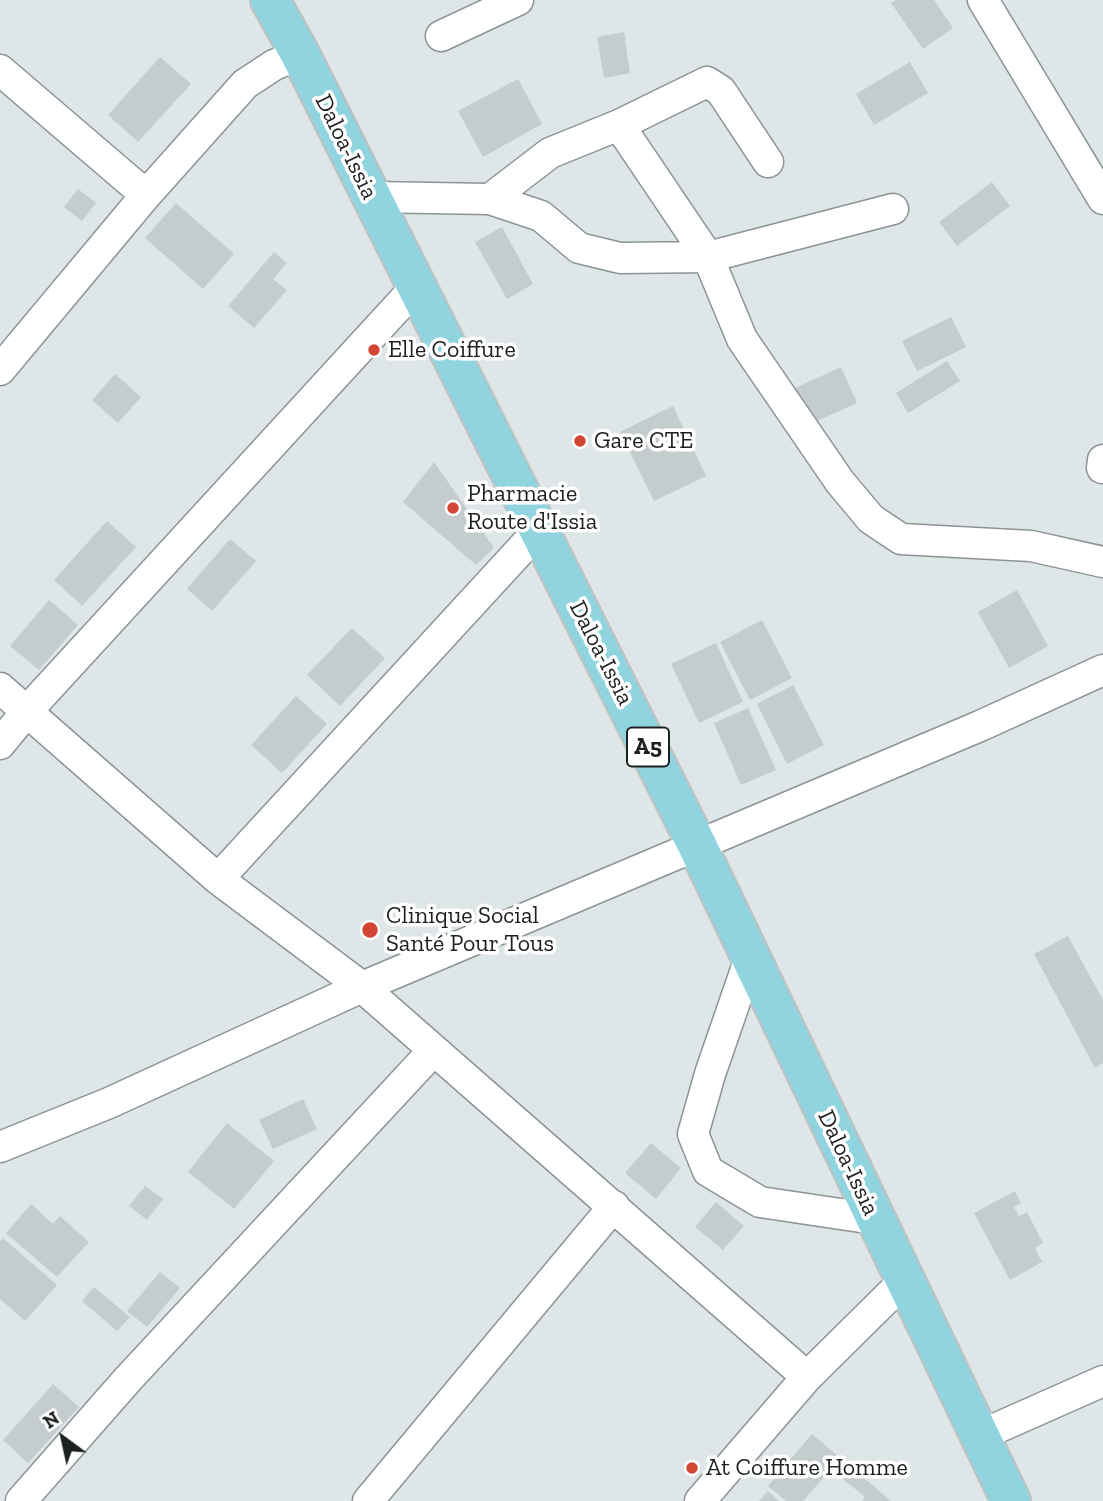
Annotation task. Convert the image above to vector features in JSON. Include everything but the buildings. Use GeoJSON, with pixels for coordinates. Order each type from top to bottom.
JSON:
{"type":"FeatureCollection","features":[{"type":"Feature","properties":{"kind":"main road","name":"Daloa-Issia"},"geometry":{"type":"LineString","coordinates":[[270,0],[300,54],[697,845],[1011,1501]]}},
{"type":"Feature","properties":{"kind":"street"},"geometry":{"type":"LineString","coordinates":[[441,36],[518,0]]}},
{"type":"Feature","properties":{"kind":"street"},"geometry":{"type":"LineString","coordinates":[[983,0],[1103,199]]}},
{"type":"Feature","properties":{"kind":"street"},"geometry":{"type":"LineString","coordinates":[[0,369],[146,195],[244,84],[274,65],[300,54]]}},
{"type":"Feature","properties":{"kind":"street"},"geometry":{"type":"LineString","coordinates":[[0,70],[146,195]]}},
{"type":"Feature","properties":{"kind":"street"},"geometry":{"type":"LineString","coordinates":[[490,199],[550,153],[620,125],[707,82],[721,91],[768,162]]}},
{"type":"Feature","properties":{"kind":"street"},"geometry":{"type":"LineString","coordinates":[[620,125],[708,257],[742,339],[840,482],[871,519],[901,539],[1031,546],[1103,562]]}},
{"type":"Feature","properties":{"kind":"street"},"geometry":{"type":"LineString","coordinates":[[371,197],[490,199],[541,216],[579,248],[620,258],[708,257],[893,209]]}},
{"type":"Feature","properties":{"kind":"street"},"geometry":{"type":"LineString","coordinates":[[0,744],[27,711],[416,287]]}},
{"type":"Feature","properties":{"kind":"street"},"geometry":{"type":"LineString","coordinates":[[1102,468],[1103,460]]}},
{"type":"Feature","properties":{"kind":"street"},"geometry":{"type":"LineString","coordinates":[[218,879],[539,530]]}},
{"type":"Feature","properties":{"kind":"street"},"geometry":{"type":"LineString","coordinates":[[0,1147],[109,1103],[362,987],[980,726],[1103,670]]}},
{"type":"Feature","properties":{"kind":"street"},"geometry":{"type":"LineString","coordinates":[[0,688],[218,879],[362,987],[807,1377]]}},
{"type":"Feature","properties":{"kind":"street"},"geometry":{"type":"LineString","coordinates":[[750,958],[710,1074],[693,1134],[708,1171],[760,1202],[874,1219]]}},
{"type":"Feature","properties":{"kind":"street"},"geometry":{"type":"LineString","coordinates":[[21,1501],[138,1368],[433,1051]]}},
{"type":"Feature","properties":{"kind":"street"},"geometry":{"type":"LineString","coordinates":[[369,1501],[614,1206]]}},
{"type":"Feature","properties":{"kind":"street"},"geometry":{"type":"LineString","coordinates":[[700,1501],[807,1377],[904,1281]]}},
{"type":"Feature","properties":{"kind":"street"},"geometry":{"type":"LineString","coordinates":[[979,1436],[1103,1381]]}},
{"type":"Feature","properties":{"kind":"place","name":"Elle Coiffure"},"geometry":{"type":"Point","coordinates":[374,350]}},
{"type":"Feature","properties":{"kind":"place","name":"Gare CTE"},"geometry":{"type":"Point","coordinates":[580,441]}},
{"type":"Feature","properties":{"kind":"place","name":"Pharmacie Route d'Issia"},"geometry":{"type":"Point","coordinates":[453,508]}},
{"type":"Feature","properties":{"kind":"place","name":"Clinique Social Santé Pour Tous"},"geometry":{"type":"Point","coordinates":[370,930]}},
{"type":"Feature","properties":{"kind":"place","name":"At Coiffure Homme"},"geometry":{"type":"Point","coordinates":[692,1468]}}]}
